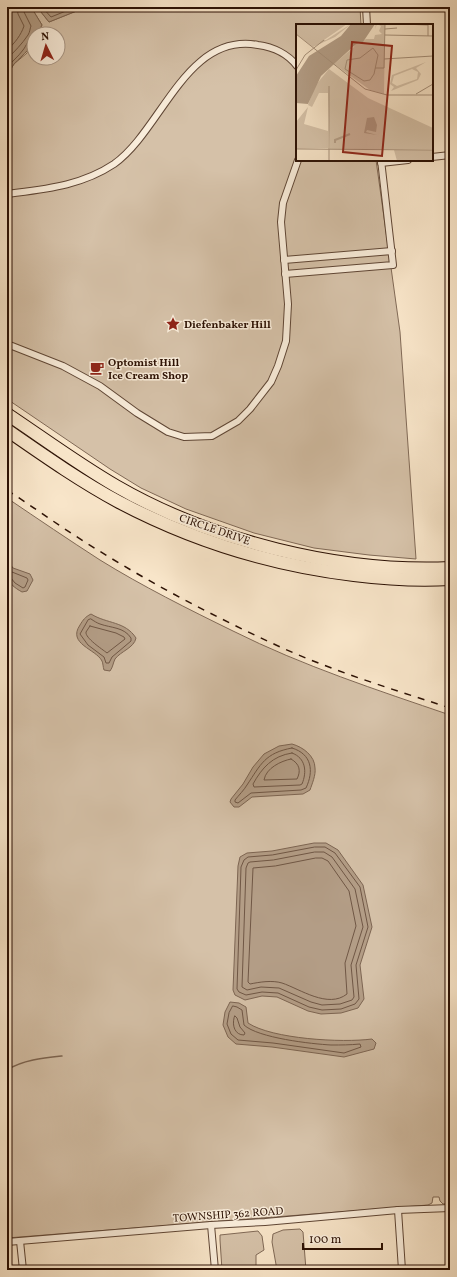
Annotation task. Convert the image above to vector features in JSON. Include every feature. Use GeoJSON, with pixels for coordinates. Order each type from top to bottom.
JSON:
{"type":"FeatureCollection","features":[{"type":"Feature","properties":{"kind":"highway","name":"CIRCLE DRIVE"},"geometry":{"type":"LineString","coordinates":[[7,414],[116,486],[159,509],[182,519],[234,537],[282,550],[354,563],[396,567],[450,568]]}},
{"type":"Feature","properties":{"kind":"highway","name":"CIRCLE DRIVE"},"geometry":{"type":"LineString","coordinates":[[7,430],[84,482],[118,501],[168,526],[234,551],[289,565],[326,572],[400,579],[450,579]]}},
{"type":"Feature","properties":{"kind":"highway"},"geometry":{"type":"LineString","coordinates":[[354,563],[365,560],[410,563],[450,562]]}},
{"type":"Feature","properties":{"kind":"street"},"geometry":{"type":"LineString","coordinates":[[366,7],[368,24]]}},
{"type":"Feature","properties":{"kind":"street"},"geometry":{"type":"LineString","coordinates":[[7,194],[55,188],[71,184],[101,172],[115,163],[132,147],[191,71],[216,50],[226,46],[248,43],[262,45],[273,48],[287,56],[296,65]]}},
{"type":"Feature","properties":{"kind":"street"},"geometry":{"type":"LineString","coordinates":[[433,157],[450,156]]}},
{"type":"Feature","properties":{"kind":"street"},"geometry":{"type":"LineString","coordinates":[[7,344],[63,366],[100,386],[137,413],[168,432],[184,437],[212,436],[238,421],[250,409],[271,382],[286,341],[288,304],[281,222],[283,203],[298,161]]}},
{"type":"Feature","properties":{"kind":"street"},"geometry":{"type":"LineString","coordinates":[[285,274],[393,265],[381,161]]}},
{"type":"Feature","properties":{"kind":"street"},"geometry":{"type":"LineString","coordinates":[[284,260],[392,251]]}},
{"type":"Feature","properties":{"kind":"street","name":"TOWNSHIP 362 ROAD"},"geometry":{"type":"LineString","coordinates":[[7,1242],[398,1210],[450,1208]]}},
{"type":"Feature","properties":{"kind":"street"},"geometry":{"type":"LineString","coordinates":[[398,1210],[402,1270]]}},
{"type":"Feature","properties":{"kind":"street"},"geometry":{"type":"LineString","coordinates":[[211,1225],[214,1270]]}},
{"type":"Feature","properties":{"kind":"street"},"geometry":{"type":"LineString","coordinates":[[20,1241],[23,1270]]}},
{"type":"Feature","properties":{"kind":"shaded area"},"geometry":{"type":"Polygon","coordinates":[[[31,7],[37,7],[49,22],[84,7],[360,7],[361,24],[296,24],[296,161],[376,161],[400,332],[416,559],[314,548],[254,533],[186,509],[141,488],[110,469],[7,399],[7,75],[14,64],[26,54],[26,66],[66,66],[66,26],[41,26],[31,7]]]}},
{"type":"Feature","properties":{"kind":"shaded area"},"geometry":{"type":"Polygon","coordinates":[[[7,498],[116,570],[165,597],[259,644],[368,687],[450,715],[450,1203],[443,1204],[439,1197],[433,1197],[432,1203],[428,1205],[7,1238],[7,498]]]}},
{"type":"Feature","properties":{"kind":"shaded area"},"geometry":{"type":"Polygon","coordinates":[[[300,1229],[303,1232],[306,1270],[277,1270],[272,1242],[273,1234],[283,1230],[300,1229]]]}},
{"type":"Feature","properties":{"kind":"shaded area"},"geometry":{"type":"Polygon","coordinates":[[[258,1231],[262,1236],[264,1250],[256,1255],[256,1265],[253,1270],[222,1270],[220,1235],[258,1231]]]}},
{"type":"Feature","properties":{"kind":"water"},"geometry":{"type":"Polygon","coordinates":[[[7,7],[31,7],[42,25],[26,26],[26,52],[14,64],[7,75],[7,7]]]}},
{"type":"Feature","properties":{"kind":"water"},"geometry":{"type":"Polygon","coordinates":[[[37,7],[84,7],[84,8],[49,22],[37,7]]]}},
{"type":"Feature","properties":{"kind":"water"},"geometry":{"type":"Polygon","coordinates":[[[7,560],[13,568],[30,574],[33,580],[27,591],[22,592],[10,583],[8,579],[7,560]]]}},
{"type":"Feature","properties":{"kind":"water"},"geometry":{"type":"Polygon","coordinates":[[[91,614],[103,620],[127,628],[136,638],[130,647],[115,659],[110,671],[104,670],[99,657],[84,646],[77,637],[77,632],[80,625],[87,616],[91,614]]]}},
{"type":"Feature","properties":{"kind":"water"},"geometry":{"type":"Polygon","coordinates":[[[292,744],[300,747],[308,753],[313,760],[315,774],[310,790],[303,794],[252,797],[239,807],[234,807],[230,802],[231,799],[264,754],[279,746],[292,744]]]}},
{"type":"Feature","properties":{"kind":"water"},"geometry":{"type":"Polygon","coordinates":[[[314,843],[326,843],[338,850],[363,885],[372,927],[360,965],[364,999],[358,1008],[341,1013],[321,1014],[308,1011],[277,997],[262,996],[245,1000],[235,995],[233,990],[238,866],[240,857],[247,853],[272,851],[314,843]]]}},
{"type":"Feature","properties":{"kind":"water"},"geometry":{"type":"Polygon","coordinates":[[[230,1002],[239,1003],[246,1007],[248,1023],[273,1033],[326,1040],[372,1039],[376,1043],[374,1049],[344,1057],[272,1047],[236,1044],[228,1037],[223,1025],[225,1012],[230,1002]]]}},
{"type":"Feature","properties":{"kind":"waterway"},"geometry":{"type":"LineString","coordinates":[[7,1070],[26,1062],[62,1056]]}},
{"type":"Feature","properties":{"kind":"railway"},"geometry":{"type":"LineString","coordinates":[[7,490],[108,556],[155,584],[227,622],[319,663],[450,708]]}},
{"type":"Feature","properties":{"kind":"place","name":"Diefenbaker Hill"},"geometry":{"type":"Point","coordinates":[173,324]}},
{"type":"Feature","properties":{"kind":"place","name":"Optomist Hill Ice Cream Shop"},"geometry":{"type":"Point","coordinates":[97,368]}}]}
